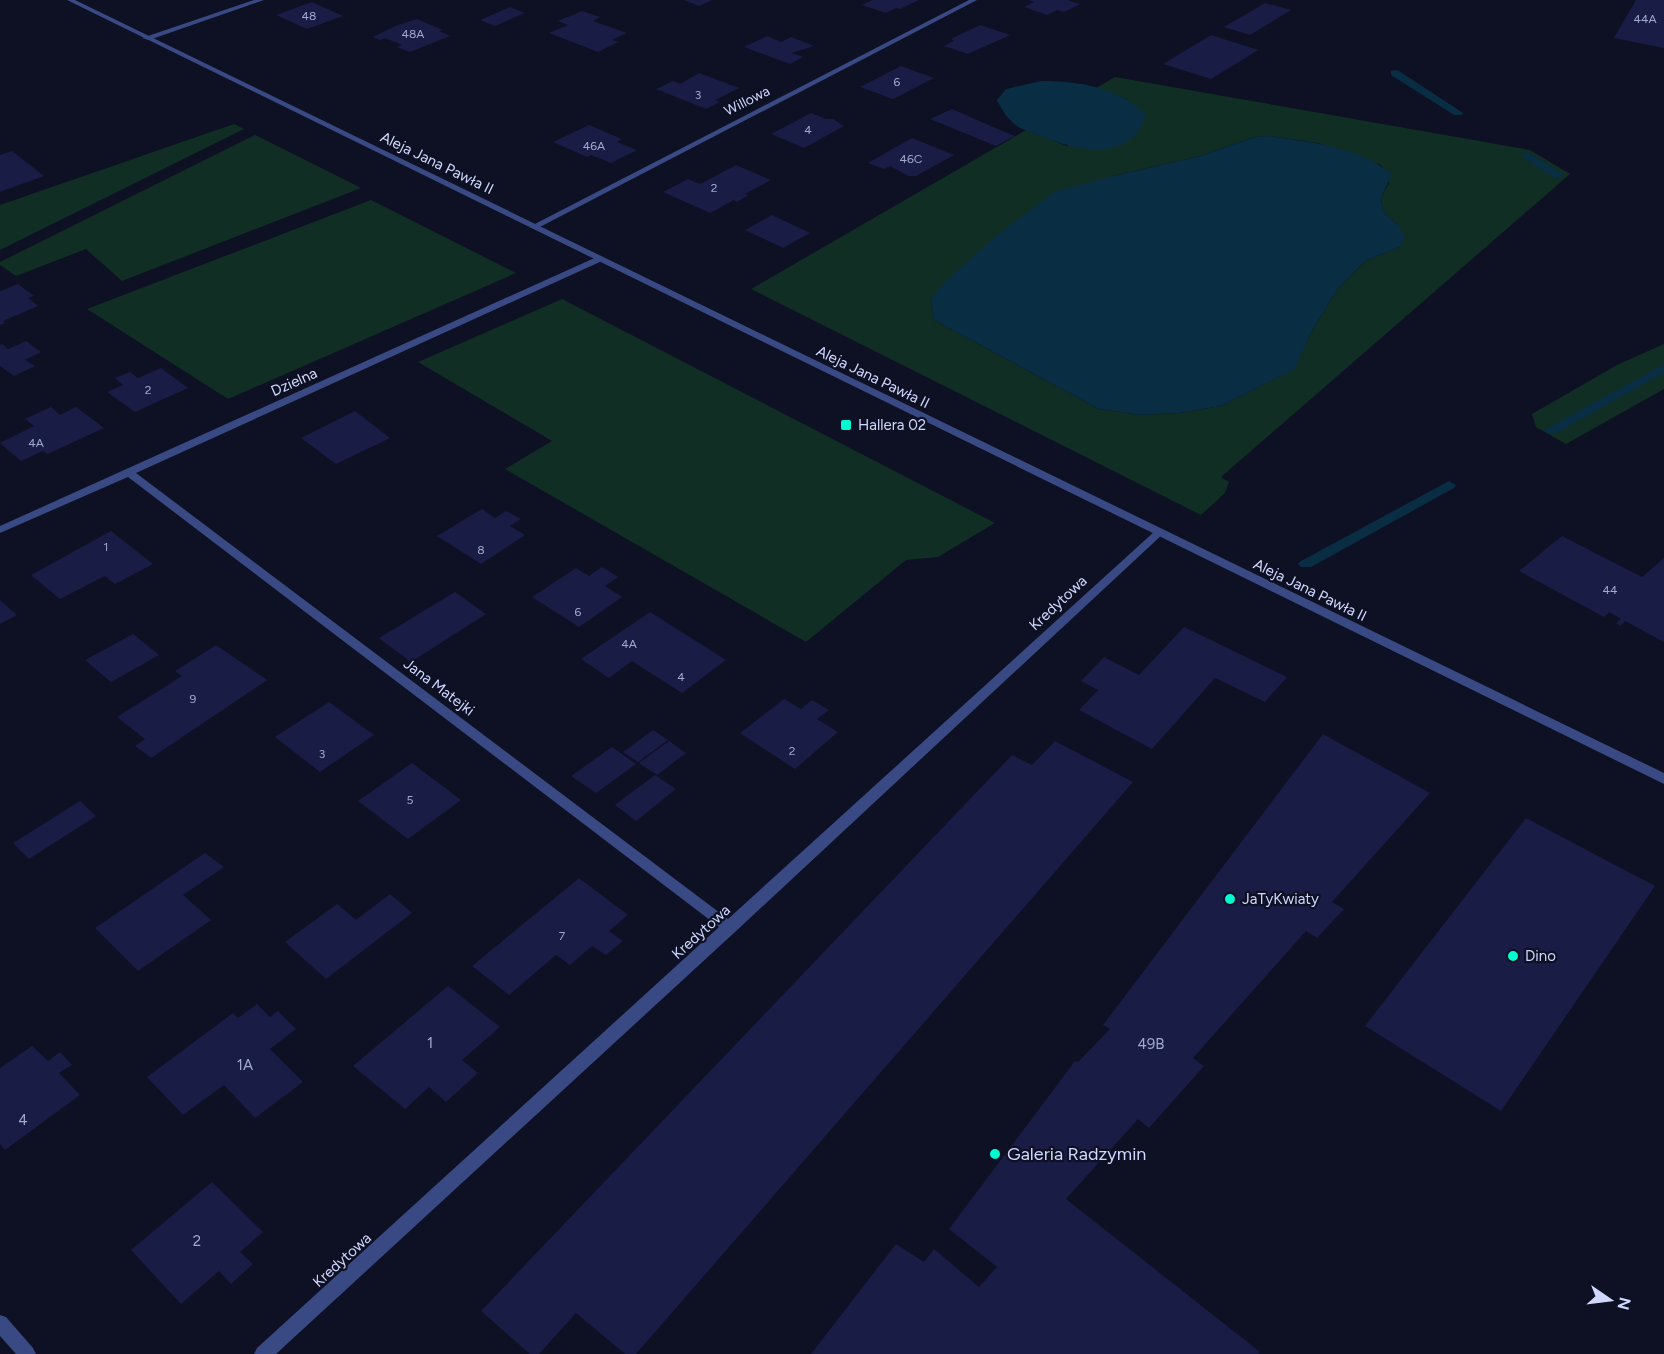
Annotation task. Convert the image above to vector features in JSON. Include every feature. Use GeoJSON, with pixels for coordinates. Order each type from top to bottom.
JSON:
{"type":"FeatureCollection","features":[{"type":"Feature","properties":{"kind":"street","name":"Aleja Jana Pawła II"},"geometry":{"type":"LineString","coordinates":[[70,0],[1664,779]]}},
{"type":"Feature","properties":{"kind":"street"},"geometry":{"type":"LineString","coordinates":[[146,38],[261,0]]}},
{"type":"Feature","properties":{"kind":"street","name":"Willowa"},"geometry":{"type":"LineString","coordinates":[[533,227],[974,0]]}},
{"type":"Feature","properties":{"kind":"street","name":"Dzielna"},"geometry":{"type":"LineString","coordinates":[[0,530],[599,259]]}},
{"type":"Feature","properties":{"kind":"street","name":"Jana Matejki"},"geometry":{"type":"LineString","coordinates":[[128,472],[730,928]]}},
{"type":"Feature","properties":{"kind":"street","name":"Kredytowa"},"geometry":{"type":"LineString","coordinates":[[263,1354],[1160,533]]}},
{"type":"Feature","properties":{"kind":"street"},"geometry":{"type":"LineString","coordinates":[[0,1323],[27,1354]]}},
{"type":"Feature","properties":{"kind":"green space"},"geometry":{"type":"Polygon","coordinates":[[[1115,77],[1530,150],[1570,174],[1221,477],[1229,482],[1225,493],[1201,515],[751,289],[1026,130],[1067,146],[1127,99],[1096,88],[1115,77]],[[1270,136],[1255,137],[1200,156],[1113,176],[931,299],[934,320],[1099,409],[1140,415],[1179,413],[1221,406],[1294,369],[1309,336],[1337,290],[1365,261],[1400,247],[1398,225],[1383,212],[1381,197],[1389,183],[1381,165],[1318,143],[1270,136]]]}},
{"type":"Feature","properties":{"kind":"green space"},"geometry":{"type":"Polygon","coordinates":[[[234,124],[244,129],[0,250],[0,205],[234,124]]]}},
{"type":"Feature","properties":{"kind":"green space"},"geometry":{"type":"Polygon","coordinates":[[[255,135],[361,188],[122,281],[86,249],[16,276],[0,265],[0,262],[255,135]]]}},
{"type":"Feature","properties":{"kind":"green space"},"geometry":{"type":"Polygon","coordinates":[[[371,200],[516,273],[228,399],[87,309],[371,200]]]}},
{"type":"Feature","properties":{"kind":"green space"},"geometry":{"type":"Polygon","coordinates":[[[562,299],[995,523],[938,557],[906,560],[806,642],[505,469],[552,441],[418,362],[562,299]]]}},
{"type":"Feature","properties":{"kind":"green space"},"geometry":{"type":"Polygon","coordinates":[[[1664,344],[1664,389],[1566,444],[1536,427],[1532,414],[1617,365],[1664,344]]]}},
{"type":"Feature","properties":{"kind":"water"},"geometry":{"type":"Polygon","coordinates":[[[1041,81],[1069,82],[1097,87],[1123,97],[1146,114],[1139,130],[1117,147],[1088,149],[1057,142],[1017,126],[997,100],[1006,89],[1041,81]]]}},
{"type":"Feature","properties":{"kind":"water"},"geometry":{"type":"Polygon","coordinates":[[[1270,136],[1350,152],[1366,158],[1392,175],[1381,197],[1383,212],[1398,225],[1405,238],[1400,247],[1365,261],[1337,290],[1309,336],[1295,369],[1221,406],[1179,413],[1140,415],[1099,409],[934,320],[931,299],[945,282],[996,236],[1054,192],[1200,156],[1255,137],[1270,136]]]}},
{"type":"Feature","properties":{"kind":"building"},"geometry":{"type":"Polygon","coordinates":[[[684,0],[712,0],[699,6],[684,0]]]}},
{"type":"Feature","properties":{"kind":"building"},"geometry":{"type":"Polygon","coordinates":[[[873,0],[919,0],[886,13],[862,5],[873,0]]]}},
{"type":"Feature","properties":{"kind":"building"},"geometry":{"type":"Polygon","coordinates":[[[1028,0],[1068,0],[1080,4],[1064,12],[1057,10],[1047,15],[1024,7],[1034,2],[1028,0]]]}},
{"type":"Feature","properties":{"kind":"building"},"geometry":{"type":"Polygon","coordinates":[[[1636,0],[1664,0],[1664,48],[1614,38],[1636,0]]]}},
{"type":"Feature","properties":{"kind":"building"},"geometry":{"type":"Polygon","coordinates":[[[312,2],[343,16],[307,29],[276,15],[312,2]]]}},
{"type":"Feature","properties":{"kind":"building"},"geometry":{"type":"Polygon","coordinates":[[[1265,3],[1291,10],[1250,35],[1224,27],[1265,3]]]}},
{"type":"Feature","properties":{"kind":"building"},"geometry":{"type":"Polygon","coordinates":[[[510,7],[525,13],[495,26],[480,20],[510,7]]]}},
{"type":"Feature","properties":{"kind":"building"},"geometry":{"type":"Polygon","coordinates":[[[582,11],[600,17],[593,21],[627,33],[612,40],[618,42],[598,52],[549,33],[568,25],[558,21],[582,11]]]}},
{"type":"Feature","properties":{"kind":"building"},"geometry":{"type":"Polygon","coordinates":[[[417,19],[443,30],[439,31],[450,36],[410,52],[397,47],[402,45],[385,38],[380,40],[373,37],[395,26],[417,19]]]}},
{"type":"Feature","properties":{"kind":"building"},"geometry":{"type":"Polygon","coordinates":[[[980,25],[1010,35],[968,54],[944,46],[954,41],[951,39],[980,25]]]}},
{"type":"Feature","properties":{"kind":"building"},"geometry":{"type":"Polygon","coordinates":[[[1211,35],[1258,50],[1211,79],[1163,64],[1211,35]]]}},
{"type":"Feature","properties":{"kind":"building"},"geometry":{"type":"Polygon","coordinates":[[[767,36],[781,42],[791,37],[814,46],[792,53],[803,57],[790,64],[744,47],[767,36]]]}},
{"type":"Feature","properties":{"kind":"building"},"geometry":{"type":"Polygon","coordinates":[[[901,66],[934,78],[893,99],[860,87],[901,66]]]}},
{"type":"Feature","properties":{"kind":"building"},"geometry":{"type":"Polygon","coordinates":[[[699,73],[739,88],[715,100],[720,102],[706,109],[656,89],[673,81],[680,84],[699,73]]]}},
{"type":"Feature","properties":{"kind":"building"},"geometry":{"type":"Polygon","coordinates":[[[952,109],[1015,136],[996,146],[930,119],[952,109]]]}},
{"type":"Feature","properties":{"kind":"building"},"geometry":{"type":"Polygon","coordinates":[[[811,113],[826,119],[833,119],[844,126],[804,148],[771,134],[811,113]]]}},
{"type":"Feature","properties":{"kind":"building"},"geometry":{"type":"Polygon","coordinates":[[[589,125],[622,139],[617,142],[637,150],[611,163],[591,155],[587,157],[553,142],[589,125]]]}},
{"type":"Feature","properties":{"kind":"building"},"geometry":{"type":"Polygon","coordinates":[[[912,138],[954,155],[916,176],[909,176],[890,166],[884,169],[868,163],[912,138]]]}},
{"type":"Feature","properties":{"kind":"building"},"geometry":{"type":"Polygon","coordinates":[[[12,151],[44,176],[0,192],[0,155],[12,151]]]}},
{"type":"Feature","properties":{"kind":"building"},"geometry":{"type":"Polygon","coordinates":[[[736,165],[771,180],[745,194],[749,195],[737,202],[734,200],[710,213],[663,192],[688,179],[700,184],[736,165]]]}},
{"type":"Feature","properties":{"kind":"building"},"geometry":{"type":"Polygon","coordinates":[[[772,215],[810,233],[783,248],[745,230],[772,215]]]}},
{"type":"Feature","properties":{"kind":"building"},"geometry":{"type":"Polygon","coordinates":[[[18,284],[34,296],[28,298],[38,306],[3,321],[5,323],[0,325],[0,291],[18,284]]]}},
{"type":"Feature","properties":{"kind":"building"},"geometry":{"type":"Polygon","coordinates":[[[26,341],[41,352],[25,360],[35,366],[14,376],[0,366],[0,345],[8,349],[26,341]]]}},
{"type":"Feature","properties":{"kind":"building"},"geometry":{"type":"Polygon","coordinates":[[[161,368],[188,388],[135,412],[107,392],[123,385],[115,378],[130,372],[138,378],[161,368]]]}},
{"type":"Feature","properties":{"kind":"building"},"geometry":{"type":"Polygon","coordinates":[[[51,407],[60,415],[76,407],[104,428],[48,454],[43,451],[21,461],[0,443],[34,426],[25,419],[51,407]]]}},
{"type":"Feature","properties":{"kind":"building"},"geometry":{"type":"Polygon","coordinates":[[[355,411],[390,438],[336,464],[301,438],[355,411]]]}},
{"type":"Feature","properties":{"kind":"building"},"geometry":{"type":"Polygon","coordinates":[[[482,509],[495,518],[506,511],[521,519],[510,526],[525,535],[481,564],[437,536],[482,509]]]}},
{"type":"Feature","properties":{"kind":"building"},"geometry":{"type":"Polygon","coordinates":[[[111,531],[153,564],[115,584],[105,576],[60,599],[31,575],[111,531]]]}},
{"type":"Feature","properties":{"kind":"building"},"geometry":{"type":"Polygon","coordinates":[[[1562,536],[1642,577],[1664,558],[1664,642],[1625,621],[1620,626],[1616,623],[1621,619],[1609,612],[1604,617],[1519,571],[1562,536]]]}},
{"type":"Feature","properties":{"kind":"building"},"geometry":{"type":"Polygon","coordinates":[[[602,567],[618,577],[605,586],[622,597],[579,627],[532,597],[576,568],[589,576],[602,567]]]}},
{"type":"Feature","properties":{"kind":"building"},"geometry":{"type":"Polygon","coordinates":[[[455,592],[486,614],[411,662],[379,638],[455,592]]]}},
{"type":"Feature","properties":{"kind":"building"},"geometry":{"type":"Polygon","coordinates":[[[0,600],[17,615],[0,624],[0,600]]]}},
{"type":"Feature","properties":{"kind":"building"},"geometry":{"type":"Polygon","coordinates":[[[650,612],[726,660],[682,693],[632,661],[609,678],[581,659],[650,612]]]}},
{"type":"Feature","properties":{"kind":"building"},"geometry":{"type":"Polygon","coordinates":[[[1184,627],[1287,677],[1265,702],[1215,678],[1152,749],[1079,710],[1098,690],[1081,681],[1104,657],[1139,675],[1184,627]]]}},
{"type":"Feature","properties":{"kind":"building"},"geometry":{"type":"Polygon","coordinates":[[[133,634],[159,655],[111,682],[85,660],[133,634]]]}},
{"type":"Feature","properties":{"kind":"building"},"geometry":{"type":"Polygon","coordinates":[[[216,645],[267,680],[151,758],[135,746],[145,739],[117,717],[182,676],[175,671],[216,645]]]}},
{"type":"Feature","properties":{"kind":"building"},"geometry":{"type":"Polygon","coordinates":[[[784,699],[801,709],[812,700],[829,710],[817,719],[838,732],[795,769],[740,733],[784,699]]]}},
{"type":"Feature","properties":{"kind":"building"},"geometry":{"type":"Polygon","coordinates":[[[329,702],[374,735],[320,772],[275,737],[329,702]]]}},
{"type":"Feature","properties":{"kind":"building"},"geometry":{"type":"Polygon","coordinates":[[[653,730],[668,740],[638,762],[623,752],[653,730]]]}},
{"type":"Feature","properties":{"kind":"building"},"geometry":{"type":"Polygon","coordinates":[[[1323,734],[1430,793],[1332,902],[1344,909],[1317,938],[1306,931],[1193,1058],[1204,1066],[1149,1128],[1138,1119],[1066,1199],[1260,1352],[1258,1354],[811,1354],[896,1244],[924,1262],[934,1249],[979,1287],[997,1267],[949,1229],[1075,1061],[1078,1062],[1110,1029],[1103,1025],[1323,734]]]}},
{"type":"Feature","properties":{"kind":"building"},"geometry":{"type":"Polygon","coordinates":[[[669,741],[686,753],[657,775],[639,763],[669,741]]]}},
{"type":"Feature","properties":{"kind":"building"},"geometry":{"type":"Polygon","coordinates":[[[1055,741],[1133,782],[636,1354],[625,1354],[576,1313],[539,1354],[530,1354],[481,1311],[1012,755],[1032,765],[1055,741]]]}},
{"type":"Feature","properties":{"kind":"building"},"geometry":{"type":"Polygon","coordinates":[[[612,747],[636,764],[596,793],[571,776],[612,747]]]}},
{"type":"Feature","properties":{"kind":"building"},"geometry":{"type":"Polygon","coordinates":[[[412,763],[461,800],[408,839],[358,801],[412,763]]]}},
{"type":"Feature","properties":{"kind":"building"},"geometry":{"type":"Polygon","coordinates":[[[655,775],[676,789],[636,821],[615,805],[655,775]]]}},
{"type":"Feature","properties":{"kind":"building"},"geometry":{"type":"Polygon","coordinates":[[[80,801],[96,816],[29,859],[13,843],[80,801]]]}},
{"type":"Feature","properties":{"kind":"building","name":"Dino"},"geometry":{"type":"Polygon","coordinates":[[[1526,818],[1655,886],[1501,1111],[1365,1026],[1526,818]]]}},
{"type":"Feature","properties":{"kind":"building"},"geometry":{"type":"Polygon","coordinates":[[[205,853],[224,867],[183,895],[211,920],[138,971],[95,928],[205,853]]]}},
{"type":"Feature","properties":{"kind":"building"},"geometry":{"type":"Polygon","coordinates":[[[579,878],[628,915],[609,931],[623,941],[606,955],[592,946],[570,965],[556,955],[509,995],[472,966],[579,878]]]}},
{"type":"Feature","properties":{"kind":"building"},"geometry":{"type":"Polygon","coordinates":[[[390,894],[412,913],[326,979],[285,942],[337,904],[356,920],[390,894]]]}},
{"type":"Feature","properties":{"kind":"building"},"geometry":{"type":"Polygon","coordinates":[[[448,986],[500,1027],[462,1060],[478,1073],[446,1102],[429,1087],[405,1109],[353,1066],[448,986]]]}},
{"type":"Feature","properties":{"kind":"building"},"geometry":{"type":"Polygon","coordinates":[[[257,1004],[270,1017],[278,1011],[296,1029],[270,1049],[303,1082],[255,1118],[224,1085],[183,1115],[147,1077],[233,1013],[238,1018],[257,1004]]]}},
{"type":"Feature","properties":{"kind":"building"},"geometry":{"type":"Polygon","coordinates":[[[32,1046],[48,1061],[60,1052],[72,1065],[59,1073],[80,1095],[5,1150],[0,1144],[0,1068],[32,1046]]]}},
{"type":"Feature","properties":{"kind":"building"},"geometry":{"type":"Polygon","coordinates":[[[212,1182],[263,1232],[240,1252],[253,1264],[231,1284],[219,1271],[181,1304],[131,1250],[212,1182]]]}},
{"type":"Feature","properties":{"kind":"waterway"},"geometry":{"type":"LineString","coordinates":[[1395,73],[1458,113]]}},
{"type":"Feature","properties":{"kind":"waterway"},"geometry":{"type":"LineString","coordinates":[[1527,155],[1557,175]]}},
{"type":"Feature","properties":{"kind":"waterway"},"geometry":{"type":"LineString","coordinates":[[1551,430],[1664,368]]}},
{"type":"Feature","properties":{"kind":"waterway"},"geometry":{"type":"LineString","coordinates":[[1306,564],[1449,485]]}},
{"type":"Feature","properties":{"kind":"place","name":"Hallera 02"},"geometry":{"type":"Point","coordinates":[846,425]}},
{"type":"Feature","properties":{"kind":"place","name":"JaTyKwiaty"},"geometry":{"type":"Point","coordinates":[1230,899]}},
{"type":"Feature","properties":{"kind":"place","name":"Dino"},"geometry":{"type":"Point","coordinates":[1513,956]}},
{"type":"Feature","properties":{"kind":"place","name":"Galeria Radzymin"},"geometry":{"type":"Point","coordinates":[995,1154]}}]}
